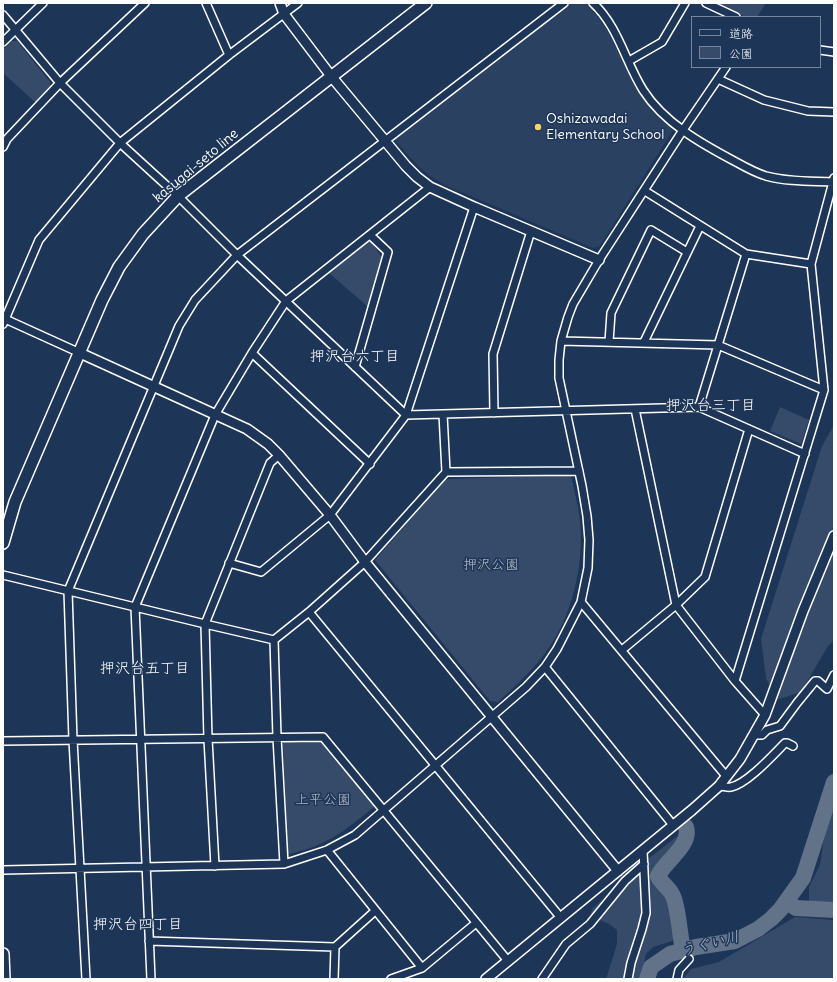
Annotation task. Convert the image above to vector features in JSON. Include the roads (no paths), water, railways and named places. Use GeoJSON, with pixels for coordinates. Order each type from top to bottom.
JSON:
{"type":"FeatureCollection","features":[{"type":"Feature","properties":{"kind":"main road","name":"kasugai-seto line"},"geometry":{"type":"LineString","coordinates":[[3,543],[15,502],[102,300],[119,267],[143,234],[178,196],[426,3]]}},
{"type":"Feature","properties":{"kind":"main road"},"geometry":{"type":"LineString","coordinates":[[3,954],[4,979]]}},
{"type":"Feature","properties":{"kind":"street"},"geometry":{"type":"LineString","coordinates":[[3,42],[42,3]]}},
{"type":"Feature","properties":{"kind":"street"},"geometry":{"type":"LineString","coordinates":[[3,147],[6,139],[60,83],[145,3]]}},
{"type":"Feature","properties":{"kind":"street"},"geometry":{"type":"LineString","coordinates":[[206,3],[229,55]]}},
{"type":"Feature","properties":{"kind":"street"},"geometry":{"type":"LineString","coordinates":[[280,3],[284,14],[331,76],[417,177],[430,187],[599,260]]}},
{"type":"Feature","properties":{"kind":"street"},"geometry":{"type":"LineString","coordinates":[[298,3],[229,55],[120,143],[39,240],[4,320],[247,429],[268,444],[279,454],[330,515],[365,562],[618,871]]}},
{"type":"Feature","properties":{"kind":"street"},"geometry":{"type":"LineString","coordinates":[[86,979],[73,740],[68,590],[179,326],[195,300],[237,255],[384,140],[564,3]]}},
{"type":"Feature","properties":{"kind":"street"},"geometry":{"type":"LineString","coordinates":[[593,3],[600,9],[612,26],[648,96],[662,112],[683,130],[714,151],[766,176],[790,180],[834,180],[812,264],[824,390],[735,681]]}},
{"type":"Feature","properties":{"kind":"street"},"geometry":{"type":"LineString","coordinates":[[629,61],[662,42],[685,3]]}},
{"type":"Feature","properties":{"kind":"street"},"geometry":{"type":"LineString","coordinates":[[706,3],[734,16]]}},
{"type":"Feature","properties":{"kind":"street"},"geometry":{"type":"LineString","coordinates":[[3,15],[60,83],[120,143],[178,196],[237,255],[406,415],[699,407],[805,454]]}},
{"type":"Feature","properties":{"kind":"street"},"geometry":{"type":"LineString","coordinates":[[821,50],[834,52]]}},
{"type":"Feature","properties":{"kind":"street"},"geometry":{"type":"LineString","coordinates":[[3,870],[284,864],[327,850],[355,835],[526,687],[545,667],[561,642],[581,602],[588,568],[589,540],[587,516],[559,378],[559,360],[568,317],[573,304],[599,260],[683,130],[725,68]]}},
{"type":"Feature","properties":{"kind":"street"},"geometry":{"type":"LineString","coordinates":[[718,79],[764,100],[808,111],[834,112]]}},
{"type":"Feature","properties":{"kind":"street"},"geometry":{"type":"LineString","coordinates":[[151,979],[135,608],[216,415],[252,353],[286,301],[430,187]]}},
{"type":"Feature","properties":{"kind":"street"},"geometry":{"type":"LineString","coordinates":[[645,191],[746,254],[812,264]]}},
{"type":"Feature","properties":{"kind":"street"},"geometry":{"type":"LineString","coordinates":[[229,563],[261,572],[330,515],[406,415],[474,207]]}},
{"type":"Feature","properties":{"kind":"street"},"geometry":{"type":"LineString","coordinates":[[644,342],[700,226]]}},
{"type":"Feature","properties":{"kind":"street"},"geometry":{"type":"LineString","coordinates":[[609,342],[611,313],[651,230],[687,252]]}},
{"type":"Feature","properties":{"kind":"street"},"geometry":{"type":"LineString","coordinates":[[494,413],[493,354],[532,231]]}},
{"type":"Feature","properties":{"kind":"street"},"geometry":{"type":"LineString","coordinates":[[355,367],[388,252],[370,235]]}},
{"type":"Feature","properties":{"kind":"street"},"geometry":{"type":"LineString","coordinates":[[699,407],[746,254]]}},
{"type":"Feature","properties":{"kind":"street"},"geometry":{"type":"LineString","coordinates":[[562,341],[718,344],[824,390]]}},
{"type":"Feature","properties":{"kind":"street"},"geometry":{"type":"LineString","coordinates":[[252,353],[370,464]]}},
{"type":"Feature","properties":{"kind":"street"},"geometry":{"type":"LineString","coordinates":[[635,409],[676,605],[735,681],[765,715]]}},
{"type":"Feature","properties":{"kind":"street"},"geometry":{"type":"LineString","coordinates":[[274,640],[310,612],[365,562],[446,472],[443,414]]}},
{"type":"Feature","properties":{"kind":"street"},"geometry":{"type":"LineString","coordinates":[[622,650],[676,605],[705,577],[749,429]]}},
{"type":"Feature","properties":{"kind":"street"},"geometry":{"type":"LineString","coordinates":[[214,866],[208,739],[205,624],[270,463],[279,454]]}},
{"type":"Feature","properties":{"kind":"street"},"geometry":{"type":"LineString","coordinates":[[446,472],[579,471]]}},
{"type":"Feature","properties":{"kind":"street"},"geometry":{"type":"LineString","coordinates":[[486,979],[719,786],[740,758],[765,715],[803,611],[834,536]]}},
{"type":"Feature","properties":{"kind":"street"},"geometry":{"type":"LineString","coordinates":[[3,576],[68,590],[135,608],[274,640]]}},
{"type":"Feature","properties":{"kind":"street"},"geometry":{"type":"LineString","coordinates":[[581,602],[726,776]]}},
{"type":"Feature","properties":{"kind":"street"},"geometry":{"type":"LineString","coordinates":[[310,612],[561,918]]}},
{"type":"Feature","properties":{"kind":"street"},"geometry":{"type":"LineString","coordinates":[[274,640],[277,737],[284,864]]}},
{"type":"Feature","properties":{"kind":"street"},"geometry":{"type":"LineString","coordinates":[[545,667],[673,825]]}},
{"type":"Feature","properties":{"kind":"street"},"geometry":{"type":"LineString","coordinates":[[754,735],[762,735],[767,730],[780,726],[797,702],[815,681],[818,681],[827,689],[834,675]]}},
{"type":"Feature","properties":{"kind":"street"},"geometry":{"type":"LineString","coordinates":[[3,741],[323,737],[508,961]]}},
{"type":"Feature","properties":{"kind":"street"},"geometry":{"type":"LineString","coordinates":[[719,786],[731,787],[740,784],[785,743],[793,746]]}},
{"type":"Feature","properties":{"kind":"street"},"geometry":{"type":"LineString","coordinates":[[327,850],[375,912],[422,968]]}},
{"type":"Feature","properties":{"kind":"street"},"geometry":{"type":"LineString","coordinates":[[628,979],[631,963],[646,913],[643,850]]}},
{"type":"Feature","properties":{"kind":"street"},"geometry":{"type":"LineString","coordinates":[[542,979],[566,944],[590,924],[625,881],[644,864]]}},
{"type":"Feature","properties":{"kind":"street"},"geometry":{"type":"LineString","coordinates":[[149,941],[335,947],[375,912]]}},
{"type":"Feature","properties":{"kind":"street"},"geometry":{"type":"LineString","coordinates":[[391,979],[422,968],[476,923]]}},
{"type":"Feature","properties":{"kind":"street"},"geometry":{"type":"LineString","coordinates":[[334,979],[335,947]]}},
{"type":"Feature","properties":{"kind":"street"},"geometry":{"type":"LineString","coordinates":[[677,979],[679,970],[689,958]]}},
{"type":"Feature","properties":{"kind":"waterway","name":"うぐい川"},"geometry":{"type":"LineString","coordinates":[[647,979],[651,967],[670,954],[696,947],[735,941],[758,929],[780,910],[803,878],[834,782]]}},
{"type":"Feature","properties":{"kind":"waterway"},"geometry":{"type":"LineString","coordinates":[[683,951],[674,899],[672,894],[658,876],[681,847],[687,834],[686,827]]}},
{"type":"Feature","properties":{"kind":"waterway"},"geometry":{"type":"LineString","coordinates":[[787,902],[796,908],[834,910]]}},
{"type":"Feature","properties":{"kind":"place","name":"Oshizawadai Elementary School"},"geometry":{"type":"Point","coordinates":[538,127]}},
{"type":"Feature","properties":{"kind":"district","name":"押沢台六丁目"},"geometry":{"type":"Point","coordinates":[355,357]}},
{"type":"Feature","properties":{"kind":"district","name":"押沢台三丁目"},"geometry":{"type":"Point","coordinates":[711,406]}},
{"type":"Feature","properties":{"kind":"district","name":"押沢台五丁目"},"geometry":{"type":"Point","coordinates":[145,669]}},
{"type":"Feature","properties":{"kind":"district","name":"押沢台四丁目"},"geometry":{"type":"Point","coordinates":[138,925]}},
{"type":"Feature","properties":{"kind":"park label","name":"押沢公園"},"geometry":{"type":"Point","coordinates":[491,565]}},
{"type":"Feature","properties":{"kind":"park label","name":"上平公園"},"geometry":{"type":"Point","coordinates":[323,800]}}]}
